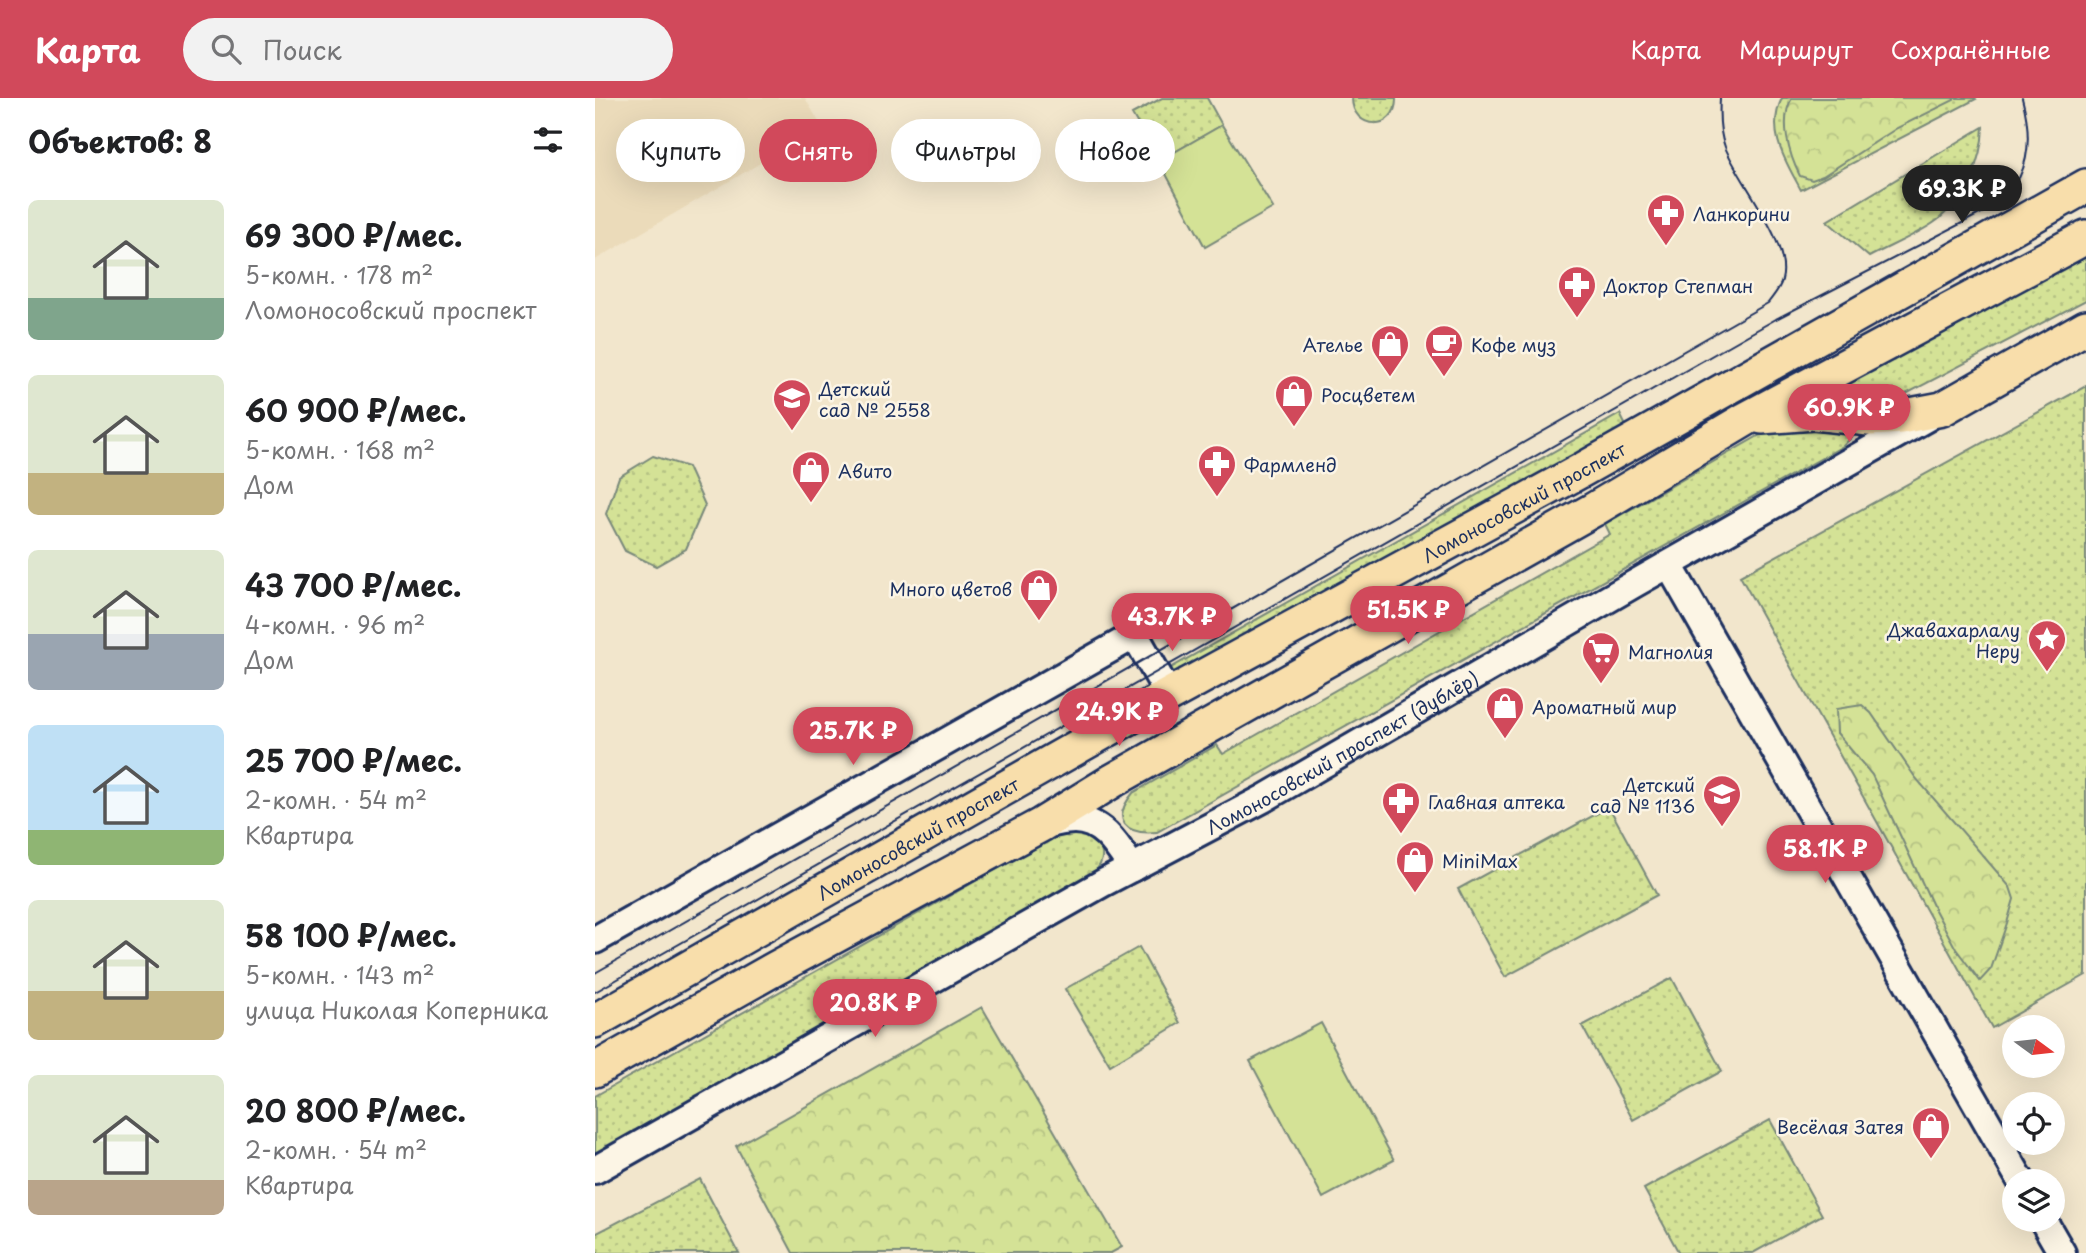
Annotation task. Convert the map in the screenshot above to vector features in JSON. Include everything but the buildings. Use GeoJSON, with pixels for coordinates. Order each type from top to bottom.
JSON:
{"type":"FeatureCollection","features":[{"type":"Feature","properties":{"kind":"main road","name":"Ломоносовский проспект"},"geometry":{"type":"LineString","coordinates":[[595,1021],[1169,695],[2077,197]]}},
{"type":"Feature","properties":{"kind":"main road"},"geometry":{"type":"LineString","coordinates":[[595,1070],[776,968],[1041,825],[1090,794],[1593,510],[1746,419],[2086,237]]}},
{"type":"Feature","properties":{"kind":"main road","name":"Ломоносовский проспект (дублёр)"},"geometry":{"type":"LineString","coordinates":[[1942,409],[2086,327]]}},
{"type":"Feature","properties":{"kind":"main road"},"geometry":{"type":"LineString","coordinates":[[1746,419],[1782,413],[1814,413],[1869,419],[1900,417],[1942,409]]}},
{"type":"Feature","properties":{"kind":"main road"},"geometry":{"type":"LineString","coordinates":[[1065,754],[1082,752],[1096,762],[1099,779],[1090,794]]}},
{"type":"Feature","properties":{"kind":"street","name":"Ломоносовский проспект (дублёр)"},"geometry":{"type":"LineString","coordinates":[[595,1170],[1132,868],[1263,799],[1942,409]]}},
{"type":"Feature","properties":{"kind":"street"},"geometry":{"type":"LineString","coordinates":[[1669,565],[2014,1169]]}},
{"type":"Feature","properties":{"kind":"street"},"geometry":{"type":"LineString","coordinates":[[595,940],[1135,635],[1169,695]]}},
{"type":"Feature","properties":{"kind":"street"},"geometry":{"type":"LineString","coordinates":[[1041,825],[1076,820],[1092,824],[1114,839],[1132,868]]}},
{"type":"Feature","properties":{"kind":"street"},"geometry":{"type":"LineString","coordinates":[[2050,1232],[2062,1253]]}},
{"type":"Feature","properties":{"kind":"shaded area"},"geometry":{"type":"Polygon","coordinates":[[[595,98],[805,98],[817,119],[759,119],[759,164],[745,172],[745,119],[616,119],[616,182],[728,182],[595,260],[595,98]]]}},
{"type":"Feature","properties":{"kind":"green space"},"geometry":{"type":"Polygon","coordinates":[[[1162,98],[1207,98],[1222,125],[1175,152],[1175,119],[1135,119],[1132,114],[1162,98]]]}},
{"type":"Feature","properties":{"kind":"green space"},"geometry":{"type":"Polygon","coordinates":[[[1352,98],[1396,98],[1390,117],[1383,122],[1374,123],[1359,117],[1352,98]]]}},
{"type":"Feature","properties":{"kind":"green space"},"geometry":{"type":"Polygon","coordinates":[[[1782,98],[1976,99],[1801,190],[1779,146],[1776,122],[1782,98]]]}},
{"type":"Feature","properties":{"kind":"green space"},"geometry":{"type":"Polygon","coordinates":[[[1792,98],[1954,100],[1897,128],[1823,176],[1812,180],[1800,176],[1789,148],[1786,117],[1792,98]]]}},
{"type":"Feature","properties":{"kind":"green space"},"geometry":{"type":"Polygon","coordinates":[[[1222,125],[1273,208],[1205,247],[1170,182],[1175,182],[1175,152],[1222,125]]]}},
{"type":"Feature","properties":{"kind":"green space"},"geometry":{"type":"Polygon","coordinates":[[[1983,127],[1980,152],[1965,189],[1940,218],[1925,228],[1869,257],[1827,221],[1983,127]]]}},
{"type":"Feature","properties":{"kind":"green space"},"geometry":{"type":"Polygon","coordinates":[[[2086,253],[2086,300],[1883,406],[1834,400],[1837,389],[2086,253]]]}},
{"type":"Feature","properties":{"kind":"green space"},"geometry":{"type":"Polygon","coordinates":[[[2086,386],[2086,975],[2015,1015],[2002,1015],[2002,1022],[1992,1028],[1740,576],[2086,386]]]}},
{"type":"Feature","properties":{"kind":"green space"},"geometry":{"type":"Polygon","coordinates":[[[1620,414],[1627,428],[1168,684],[1162,673],[1620,414]]]}},
{"type":"Feature","properties":{"kind":"green space"},"geometry":{"type":"Polygon","coordinates":[[[1774,427],[1851,432],[1853,436],[1843,446],[1157,832],[1137,831],[1125,824],[1123,811],[1133,793],[1217,745],[1223,754],[1610,534],[1605,524],[1774,427]]]}},
{"type":"Feature","properties":{"kind":"green space"},"geometry":{"type":"Polygon","coordinates":[[[653,456],[688,467],[705,505],[686,549],[656,566],[625,551],[606,514],[619,477],[653,456]]]}},
{"type":"Feature","properties":{"kind":"green space"},"geometry":{"type":"Polygon","coordinates":[[[1862,705],[1871,713],[1915,777],[2010,887],[2014,899],[2007,923],[1991,969],[1980,981],[1956,949],[1935,910],[1872,775],[1837,733],[1836,709],[1862,705]]]}},
{"type":"Feature","properties":{"kind":"green space"},"geometry":{"type":"Polygon","coordinates":[[[1609,807],[1657,895],[1505,977],[1458,889],[1609,807]]]}},
{"type":"Feature","properties":{"kind":"green space"},"geometry":{"type":"Polygon","coordinates":[[[1073,828],[1088,836],[1102,852],[1099,866],[1093,874],[595,1156],[595,1096],[1073,828]]]}},
{"type":"Feature","properties":{"kind":"green space"},"geometry":{"type":"Polygon","coordinates":[[[1139,947],[1180,1023],[1110,1065],[1065,989],[1139,947]]]}},
{"type":"Feature","properties":{"kind":"green space"},"geometry":{"type":"Polygon","coordinates":[[[1672,978],[1722,1071],[1633,1120],[1582,1026],[1672,978]]]}},
{"type":"Feature","properties":{"kind":"green space"},"geometry":{"type":"Polygon","coordinates":[[[982,1007],[1122,1247],[1111,1253],[793,1253],[736,1146],[982,1007]]]}},
{"type":"Feature","properties":{"kind":"green space"},"geometry":{"type":"Polygon","coordinates":[[[1321,1023],[1394,1160],[1323,1198],[1250,1061],[1321,1023]]]}},
{"type":"Feature","properties":{"kind":"green space"},"geometry":{"type":"Polygon","coordinates":[[[1770,1120],[1822,1215],[1753,1253],[1679,1253],[1644,1189],[1770,1120]]]}},
{"type":"Feature","properties":{"kind":"green space"},"geometry":{"type":"Polygon","coordinates":[[[700,1179],[739,1253],[595,1253],[595,1234],[700,1179]]]}},
{"type":"Feature","properties":{"kind":"tram line"},"geometry":{"type":"LineString","coordinates":[[595,973],[1768,303],[1782,280],[1783,265],[1772,231],[1725,147],[1720,123],[1720,98]]}},
{"type":"Feature","properties":{"kind":"tram line"},"geometry":{"type":"LineString","coordinates":[[595,992],[1776,319],[1995,206],[2016,184],[2026,157],[2027,128],[2022,98]]}},
{"type":"Feature","properties":{"kind":"place","name":"Ланкорини"},"geometry":{"type":"Point","coordinates":[1666,247]}},
{"type":"Feature","properties":{"kind":"place","name":"Доктор Степман"},"geometry":{"type":"Point","coordinates":[1577,319]}},
{"type":"Feature","properties":{"kind":"place","name":"Ателье"},"geometry":{"type":"Point","coordinates":[1390,378]}},
{"type":"Feature","properties":{"kind":"place","name":"Кофе муз"},"geometry":{"type":"Point","coordinates":[1444,378]}},
{"type":"Feature","properties":{"kind":"place","name":"Росцветем"},"geometry":{"type":"Point","coordinates":[1294,428]}},
{"type":"Feature","properties":{"kind":"place","name":"Детский сад № 2558"},"geometry":{"type":"Point","coordinates":[792,432]}},
{"type":"Feature","properties":{"kind":"place","name":"Фармленд"},"geometry":{"type":"Point","coordinates":[1217,498]}},
{"type":"Feature","properties":{"kind":"place","name":"Авито"},"geometry":{"type":"Point","coordinates":[811,504]}},
{"type":"Feature","properties":{"kind":"place","name":"Много цветов"},"geometry":{"type":"Point","coordinates":[1039,622]}},
{"type":"Feature","properties":{"kind":"place","name":"Джавахарлалу Неру"},"geometry":{"type":"Point","coordinates":[2047,673]}},
{"type":"Feature","properties":{"kind":"place","name":"Магнолия"},"geometry":{"type":"Point","coordinates":[1601,685]}},
{"type":"Feature","properties":{"kind":"place","name":"Ароматный мир"},"geometry":{"type":"Point","coordinates":[1505,740]}},
{"type":"Feature","properties":{"kind":"place","name":"Детский сад № 1136"},"geometry":{"type":"Point","coordinates":[1722,828]}},
{"type":"Feature","properties":{"kind":"place","name":"Главная аптека"},"geometry":{"type":"Point","coordinates":[1401,835]}},
{"type":"Feature","properties":{"kind":"place","name":"MiniMax"},"geometry":{"type":"Point","coordinates":[1415,894]}},
{"type":"Feature","properties":{"kind":"place","name":"Весёлая Затея"},"geometry":{"type":"Point","coordinates":[1931,1160]}}]}
